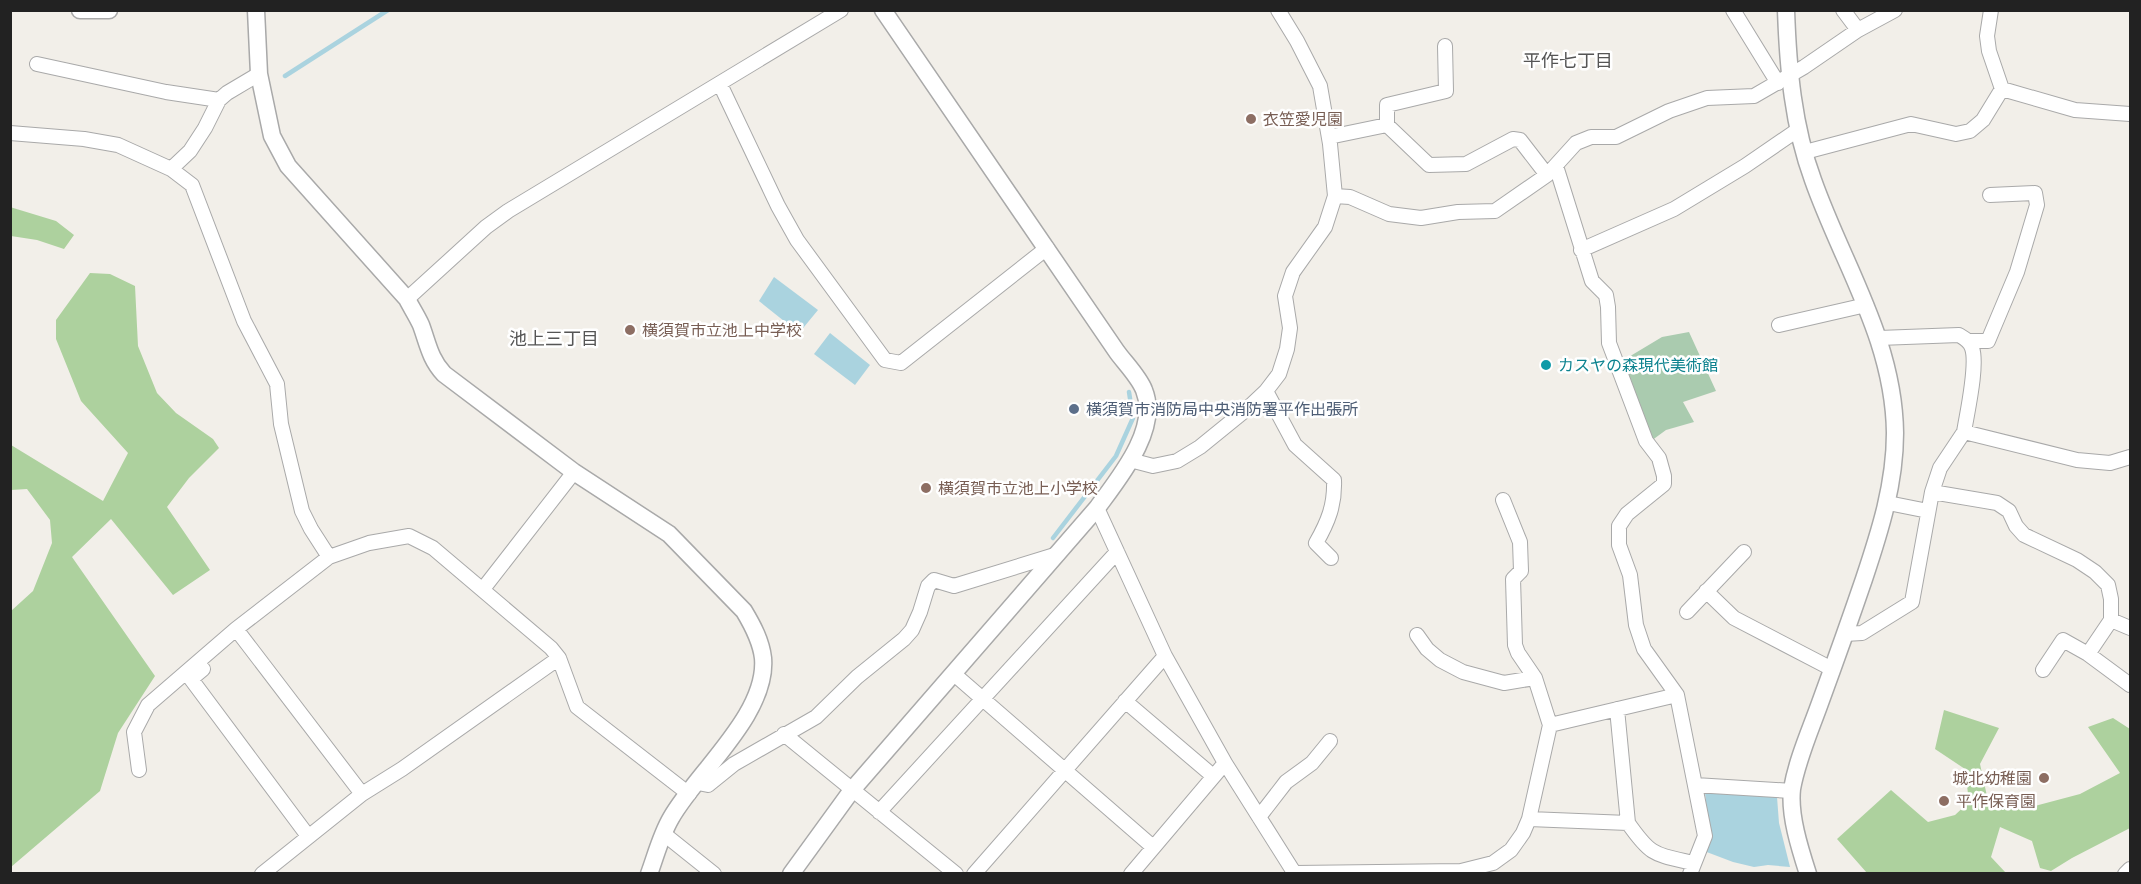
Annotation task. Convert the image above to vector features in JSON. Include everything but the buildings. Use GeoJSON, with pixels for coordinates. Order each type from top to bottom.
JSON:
{"type":"FeatureCollection","features":[{"type":"Feature","properties":{"kind":"street"},"geometry":{"type":"LineString","coordinates":[[80,10],[109,10]]}},
{"type":"Feature","properties":{"kind":"street"},"geometry":{"type":"LineString","coordinates":[[256,10],[260,74],[272,136],[288,166],[407,299],[420,324],[435,364],[444,374],[574,472],[669,534],[744,611],[760,642],[763,674],[754,702],[671,818],[649,873]]}},
{"type":"Feature","properties":{"kind":"street"},"geometry":{"type":"LineString","coordinates":[[407,299],[486,227],[508,211],[841,10]]}},
{"type":"Feature","properties":{"kind":"street"},"geometry":{"type":"LineString","coordinates":[[791,873],[852,790],[1097,508],[1130,460],[1144,431],[1149,410],[1144,389],[883,10]]}},
{"type":"Feature","properties":{"kind":"street"},"geometry":{"type":"LineString","coordinates":[[1130,460],[1153,466],[1177,461],[1200,447],[1266,391],[1279,374],[1287,349],[1290,328],[1286,296],[1293,272],[1325,227],[1335,196],[1329,137],[1320,86],[1297,40],[1278,10]]}},
{"type":"Feature","properties":{"kind":"street"},"geometry":{"type":"LineString","coordinates":[[1733,10],[1784,80]]}},
{"type":"Feature","properties":{"kind":"street"},"geometry":{"type":"LineString","coordinates":[[1786,10],[1784,80],[1812,179],[1879,338],[1891,390],[1895,432],[1888,503],[1799,763],[1792,791],[1796,831],[1808,873]]}},
{"type":"Feature","properties":{"kind":"street"},"geometry":{"type":"LineString","coordinates":[[1843,10],[1858,30]]}},
{"type":"Feature","properties":{"kind":"street"},"geometry":{"type":"LineString","coordinates":[[1335,196],[1350,197],[1389,214],[1420,218],[1458,212],[1495,211],[1552,171],[1559,160],[1576,143],[1591,137],[1616,137],[1669,111],[1707,98],[1754,96],[1784,80],[1858,30],[1895,10]]}},
{"type":"Feature","properties":{"kind":"street"},"geometry":{"type":"LineString","coordinates":[[1991,10],[1987,36],[1989,51],[2002,88]]}},
{"type":"Feature","properties":{"kind":"street"},"geometry":{"type":"LineString","coordinates":[[1444,46],[1446,91],[1386,105],[1388,125],[1429,165],[1466,164],[1513,139],[1520,140],[1552,171],[1592,280],[1606,295],[1609,343],[1646,441],[1659,458],[1664,484],[1627,514],[1619,526],[1619,545],[1630,575],[1636,625],[1644,649],[1677,695],[1705,836],[1691,868],[1658,855],[1644,846],[1628,823],[1617,709]]}},
{"type":"Feature","properties":{"kind":"street"},"geometry":{"type":"LineString","coordinates":[[36,64],[166,92],[219,100]]}},
{"type":"Feature","properties":{"kind":"street"},"geometry":{"type":"LineString","coordinates":[[171,169],[190,151],[219,100],[260,74]]}},
{"type":"Feature","properties":{"kind":"street"},"geometry":{"type":"LineString","coordinates":[[720,84],[778,206],[797,240],[885,360],[901,363],[1047,248]]}},
{"type":"Feature","properties":{"kind":"street"},"geometry":{"type":"LineString","coordinates":[[2002,88],[2075,110],[2130,114]]}},
{"type":"Feature","properties":{"kind":"street"},"geometry":{"type":"LineString","coordinates":[[1805,152],[1911,123],[1956,134],[1970,131],[1983,120],[2002,88]]}},
{"type":"Feature","properties":{"kind":"street"},"geometry":{"type":"LineString","coordinates":[[1329,137],[1388,125]]}},
{"type":"Feature","properties":{"kind":"street"},"geometry":{"type":"LineString","coordinates":[[1581,250],[1674,209],[1745,166],[1799,129]]}},
{"type":"Feature","properties":{"kind":"street"},"geometry":{"type":"LineString","coordinates":[[10,133],[118,145],[171,169],[192,185],[244,321],[277,384],[281,424],[302,511],[328,557]]}},
{"type":"Feature","properties":{"kind":"street"},"geometry":{"type":"LineString","coordinates":[[1969,341],[1988,340],[2017,272],[2037,205],[2035,193],[1990,195]]}},
{"type":"Feature","properties":{"kind":"street"},"geometry":{"type":"LineString","coordinates":[[1779,325],[1866,305]]}},
{"type":"Feature","properties":{"kind":"street"},"geometry":{"type":"LineString","coordinates":[[1845,634],[1862,633],[1912,602],[1932,492],[1940,468],[1964,432],[1972,377],[1973,349],[1969,341],[1959,335],[1879,338]]}},
{"type":"Feature","properties":{"kind":"street"},"geometry":{"type":"LineString","coordinates":[[1266,391],[1295,445],[1334,480],[1335,498],[1328,523],[1316,543],[1331,558]]}},
{"type":"Feature","properties":{"kind":"street"},"geometry":{"type":"LineString","coordinates":[[1964,432],[2078,460],[2110,463],[2130,457]]}},
{"type":"Feature","properties":{"kind":"street"},"geometry":{"type":"LineString","coordinates":[[483,589],[574,472]]}},
{"type":"Feature","properties":{"kind":"street"},"geometry":{"type":"LineString","coordinates":[[1932,492],[1997,503],[2009,511],[2016,526],[2024,535],[2077,560],[2095,572],[2108,585],[2111,620],[2088,654]]}},
{"type":"Feature","properties":{"kind":"street"},"geometry":{"type":"LineString","coordinates":[[1097,508],[1165,656],[1225,763],[1295,873],[1362,873],[1461,871],[1493,863],[1511,850],[1523,833],[1529,819],[1550,725],[1534,678],[1515,645],[1513,579],[1521,571],[1520,542],[1503,500]]}},
{"type":"Feature","properties":{"kind":"street"},"geometry":{"type":"LineString","coordinates":[[1888,503],[1928,511]]}},
{"type":"Feature","properties":{"kind":"street"},"geometry":{"type":"LineString","coordinates":[[139,770],[134,732],[148,705],[236,629],[328,557],[369,543],[409,536],[433,548],[551,648],[559,658],[578,707],[693,788],[708,785],[734,764],[816,717],[857,677],[912,630],[928,586],[934,580],[954,586],[1058,554]]}},
{"type":"Feature","properties":{"kind":"street"},"geometry":{"type":"LineString","coordinates":[[879,812],[1117,552]]}},
{"type":"Feature","properties":{"kind":"street"},"geometry":{"type":"LineString","coordinates":[[1687,612],[1744,552]]}},
{"type":"Feature","properties":{"kind":"street"},"geometry":{"type":"LineString","coordinates":[[1706,591],[1734,618],[1832,669]]}},
{"type":"Feature","properties":{"kind":"street"},"geometry":{"type":"LineString","coordinates":[[2111,620],[2130,628]]}},
{"type":"Feature","properties":{"kind":"street"},"geometry":{"type":"LineString","coordinates":[[236,629],[362,794]]}},
{"type":"Feature","properties":{"kind":"street"},"geometry":{"type":"LineString","coordinates":[[1417,635],[1427,649],[1440,660],[1463,672],[1504,683],[1534,678]]}},
{"type":"Feature","properties":{"kind":"street"},"geometry":{"type":"LineString","coordinates":[[2043,670],[2063,640],[2088,654],[2130,685]]}},
{"type":"Feature","properties":{"kind":"street"},"geometry":{"type":"LineString","coordinates":[[974,873],[1165,656]]}},
{"type":"Feature","properties":{"kind":"street"},"geometry":{"type":"LineString","coordinates":[[204,658],[209,664],[191,679],[308,836]]}},
{"type":"Feature","properties":{"kind":"street"},"geometry":{"type":"LineString","coordinates":[[265,872],[362,794],[402,770],[559,658]]}},
{"type":"Feature","properties":{"kind":"street"},"geometry":{"type":"LineString","coordinates":[[954,674],[1153,847]]}},
{"type":"Feature","properties":{"kind":"street"},"geometry":{"type":"LineString","coordinates":[[1550,725],[1677,695]]}},
{"type":"Feature","properties":{"kind":"street"},"geometry":{"type":"LineString","coordinates":[[1125,700],[1213,776]]}},
{"type":"Feature","properties":{"kind":"street"},"geometry":{"type":"LineString","coordinates":[[784,734],[956,873]]}},
{"type":"Feature","properties":{"kind":"street"},"geometry":{"type":"LineString","coordinates":[[1259,817],[1286,782],[1312,763],[1330,741]]}},
{"type":"Feature","properties":{"kind":"street"},"geometry":{"type":"LineString","coordinates":[[1131,873],[1225,763]]}},
{"type":"Feature","properties":{"kind":"street"},"geometry":{"type":"LineString","coordinates":[[1695,785],[1792,791]]}},
{"type":"Feature","properties":{"kind":"street"},"geometry":{"type":"LineString","coordinates":[[1529,819],[1628,823]]}},
{"type":"Feature","properties":{"kind":"street"},"geometry":{"type":"LineString","coordinates":[[664,834],[714,873]]}},
{"type":"Feature","properties":{"kind":"street"},"geometry":{"type":"LineString","coordinates":[[2125,873],[2130,869]]}},
{"type":"Feature","properties":{"kind":"green space"},"geometry":{"type":"Polygon","coordinates":[[[10,207],[56,221],[74,235],[64,249],[37,240],[11,236],[10,207]]]}},
{"type":"Feature","properties":{"kind":"green space"},"geometry":{"type":"Polygon","coordinates":[[[90,273],[110,274],[135,286],[138,346],[157,393],[176,413],[213,439],[219,448],[189,478],[167,507],[210,570],[173,595],[111,519],[72,557],[155,676],[118,733],[100,791],[11,867],[11,611],[33,591],[52,543],[50,520],[27,489],[11,490],[11,445],[103,501],[128,453],[81,401],[56,339],[56,320],[90,273]]]}},
{"type":"Feature","properties":{"kind":"green space"},"geometry":{"type":"Polygon","coordinates":[[[1689,332],[1716,391],[1683,402],[1694,422],[1666,430],[1651,441],[1622,361],[1662,337],[1689,332]]]}},
{"type":"Feature","properties":{"kind":"green space"},"geometry":{"type":"Polygon","coordinates":[[[1944,710],[1999,728],[1980,764],[1990,810],[2031,807],[2080,794],[2120,773],[2088,727],[2113,718],[2130,729],[2130,828],[2051,871],[2040,868],[2032,841],[2000,827],[1991,857],[2006,873],[1867,873],[1837,839],[1891,790],[1928,822],[1955,815],[1969,802],[1965,769],[1935,749],[1944,710]]]}},
{"type":"Feature","properties":{"kind":"water"},"geometry":{"type":"Polygon","coordinates":[[[774,277],[818,310],[799,333],[759,301],[774,277]]]}},
{"type":"Feature","properties":{"kind":"water"},"geometry":{"type":"Polygon","coordinates":[[[830,333],[870,365],[855,385],[814,354],[830,333]]]}},
{"type":"Feature","properties":{"kind":"water"},"geometry":{"type":"Polygon","coordinates":[[[1705,793],[1777,797],[1779,823],[1790,867],[1768,865],[1754,867],[1704,851],[1710,837],[1705,793]]]}},
{"type":"Feature","properties":{"kind":"waterway"},"geometry":{"type":"LineString","coordinates":[[285,76],[388,10]]}},
{"type":"Feature","properties":{"kind":"waterway"},"geometry":{"type":"LineString","coordinates":[[1053,538],[1116,456],[1133,418],[1129,392]]}},
{"type":"Feature","properties":{"kind":"place","name":"衣笠愛児園"},"geometry":{"type":"Point","coordinates":[1251,119]}},
{"type":"Feature","properties":{"kind":"place","name":"横須賀市立池上中学校"},"geometry":{"type":"Point","coordinates":[630,330]}},
{"type":"Feature","properties":{"kind":"place","name":"カスヤの森現代美術館"},"geometry":{"type":"Point","coordinates":[1546,365]}},
{"type":"Feature","properties":{"kind":"place","name":"横須賀市消防局中央消防署平作出張所"},"geometry":{"type":"Point","coordinates":[1074,409]}},
{"type":"Feature","properties":{"kind":"place","name":"横須賀市立池上小学校"},"geometry":{"type":"Point","coordinates":[926,488]}},
{"type":"Feature","properties":{"kind":"place","name":"城北幼稚園"},"geometry":{"type":"Point","coordinates":[2044,778]}},
{"type":"Feature","properties":{"kind":"place","name":"平作保育園"},"geometry":{"type":"Point","coordinates":[1944,801]}},
{"type":"Feature","properties":{"kind":"district","name":"平作七丁目"},"geometry":{"type":"Point","coordinates":[1568,61]}},
{"type":"Feature","properties":{"kind":"district","name":"池上三丁目"},"geometry":{"type":"Point","coordinates":[554,339]}}]}
